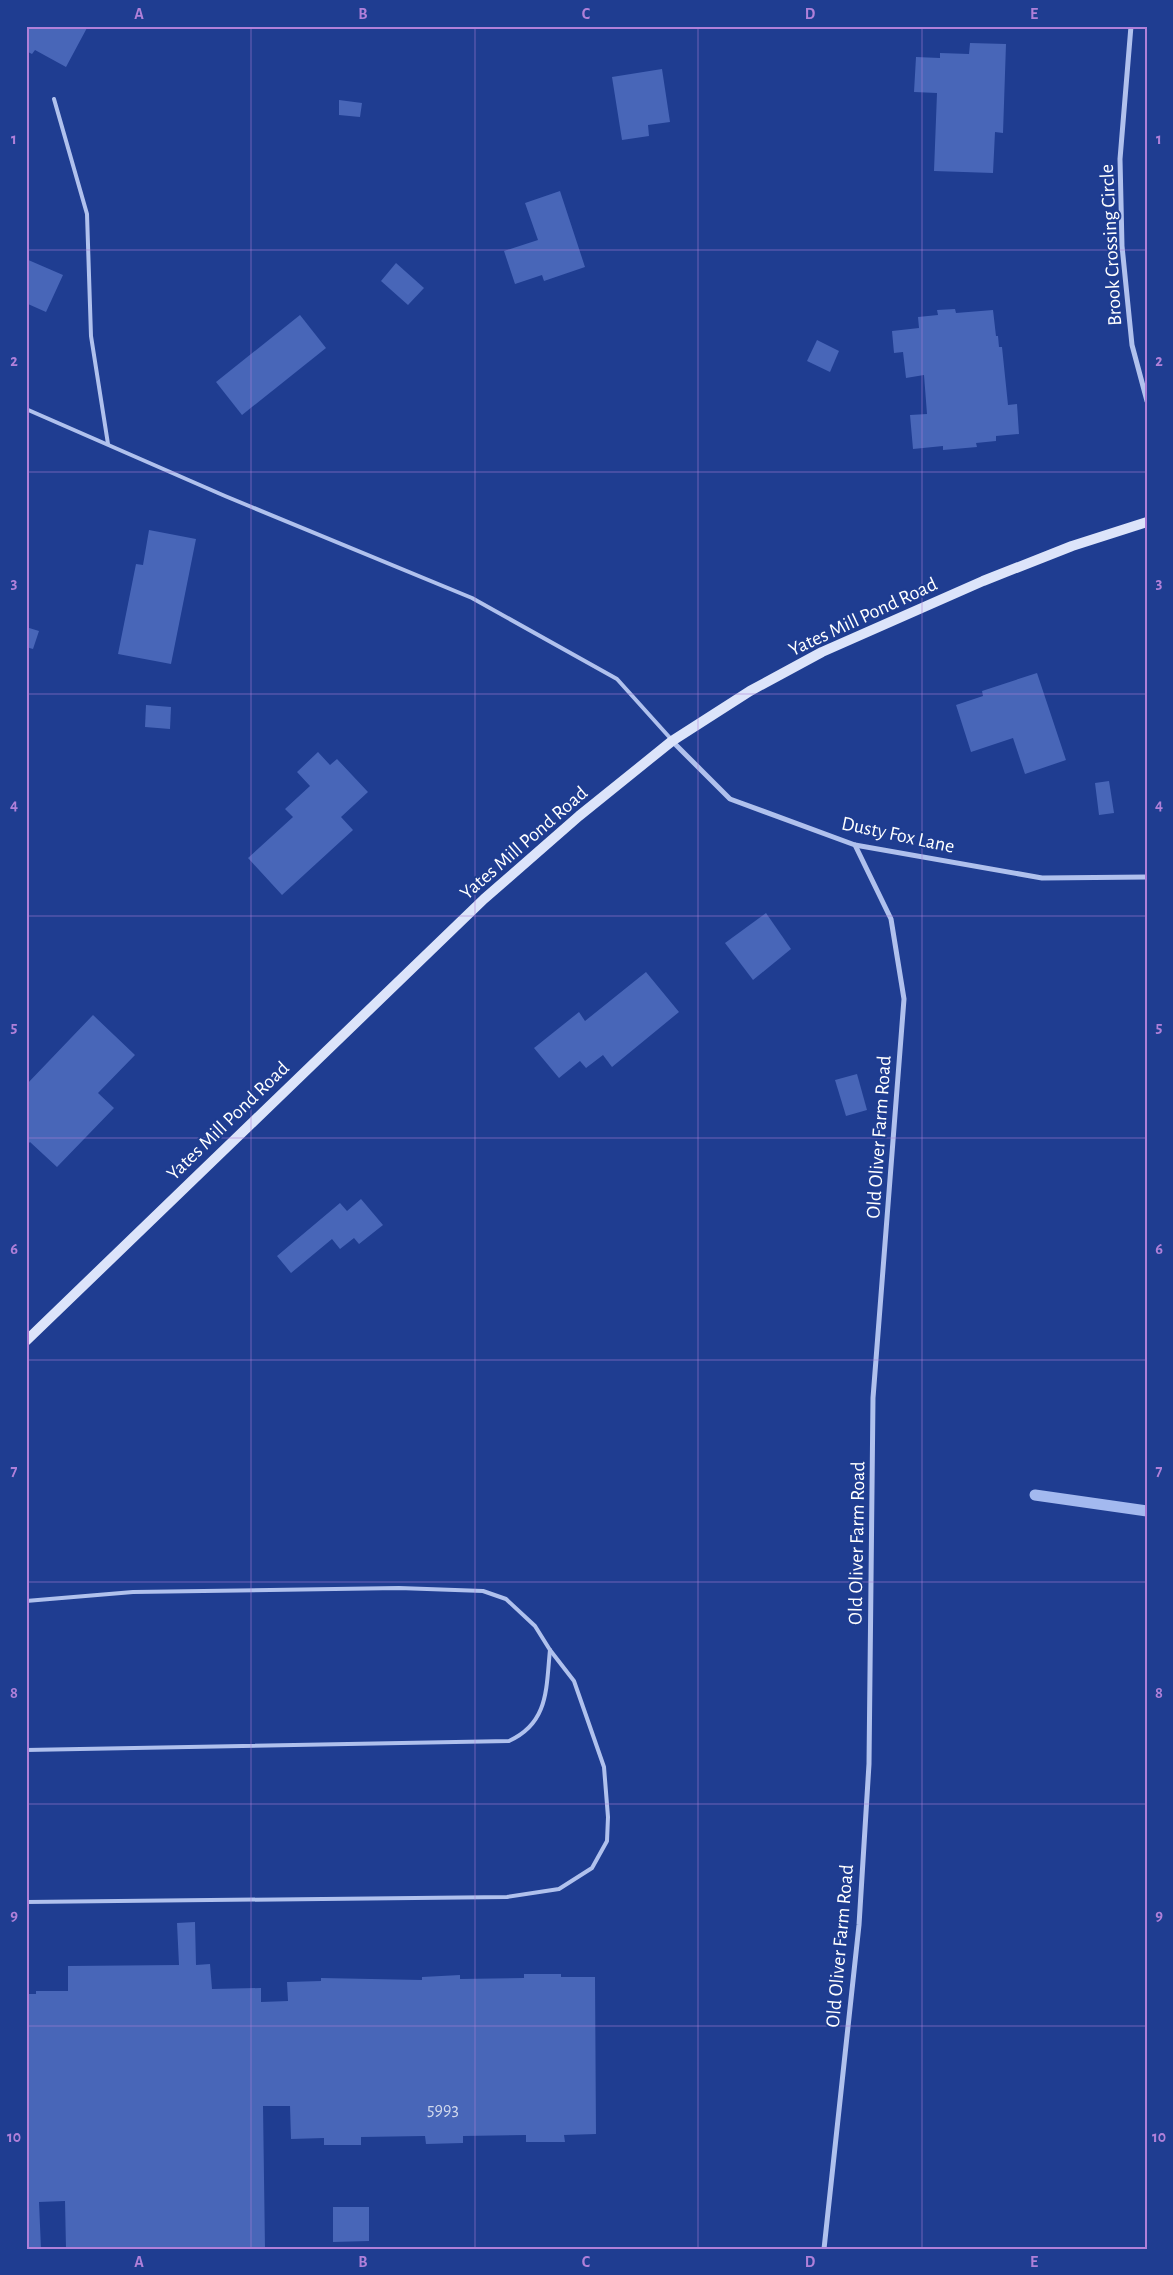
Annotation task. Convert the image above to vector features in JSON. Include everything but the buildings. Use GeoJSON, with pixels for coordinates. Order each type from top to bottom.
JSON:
{"type":"FeatureCollection","features":[{"type":"Feature","properties":{"kind":"street","name":"Brook Crossing Circle"},"geometry":{"type":"LineString","coordinates":[[1131,26],[1120,159],[1122,246],[1132,345],[1147,401]]}},
{"type":"Feature","properties":{"kind":"street","name":"Yates Mill Pond Road"},"geometry":{"type":"LineString","coordinates":[[26,1341],[484,899],[578,816],[672,741],[750,691],[822,652],[983,581],[1072,546],[1147,522]]}},
{"type":"Feature","properties":{"kind":"street","name":"Dusty Fox Lane"},"geometry":{"type":"LineString","coordinates":[[672,741],[730,799],[855,846],[1042,878],[1147,877]]}},
{"type":"Feature","properties":{"kind":"street","name":"Old Oliver Farm Road"},"geometry":{"type":"LineString","coordinates":[[824,2249],[860,1897],[869,1764],[873,1398],[904,999],[891,919],[855,846]]}},
{"type":"Feature","properties":{"kind":"lane"},"geometry":{"type":"LineString","coordinates":[[54,99],[87,214],[91,336],[108,444]]}},
{"type":"Feature","properties":{"kind":"lane"},"geometry":{"type":"LineString","coordinates":[[26,409],[225,496],[472,598],[617,679],[672,741]]}},
{"type":"Feature","properties":{"kind":"lane"},"geometry":{"type":"LineString","coordinates":[[26,1601],[133,1592],[399,1588],[483,1591],[506,1599],[536,1626],[550,1650],[574,1681],[604,1767],[608,1817],[607,1841],[592,1868],[559,1889],[507,1897],[26,1902]]}},
{"type":"Feature","properties":{"kind":"lane"},"geometry":{"type":"LineString","coordinates":[[26,1750],[509,1741],[523,1735],[536,1721],[545,1696],[550,1650]]}},
{"type":"Feature","properties":{"kind":"waterway"},"geometry":{"type":"LineString","coordinates":[[1035,1495],[1147,1511]]}}]}
